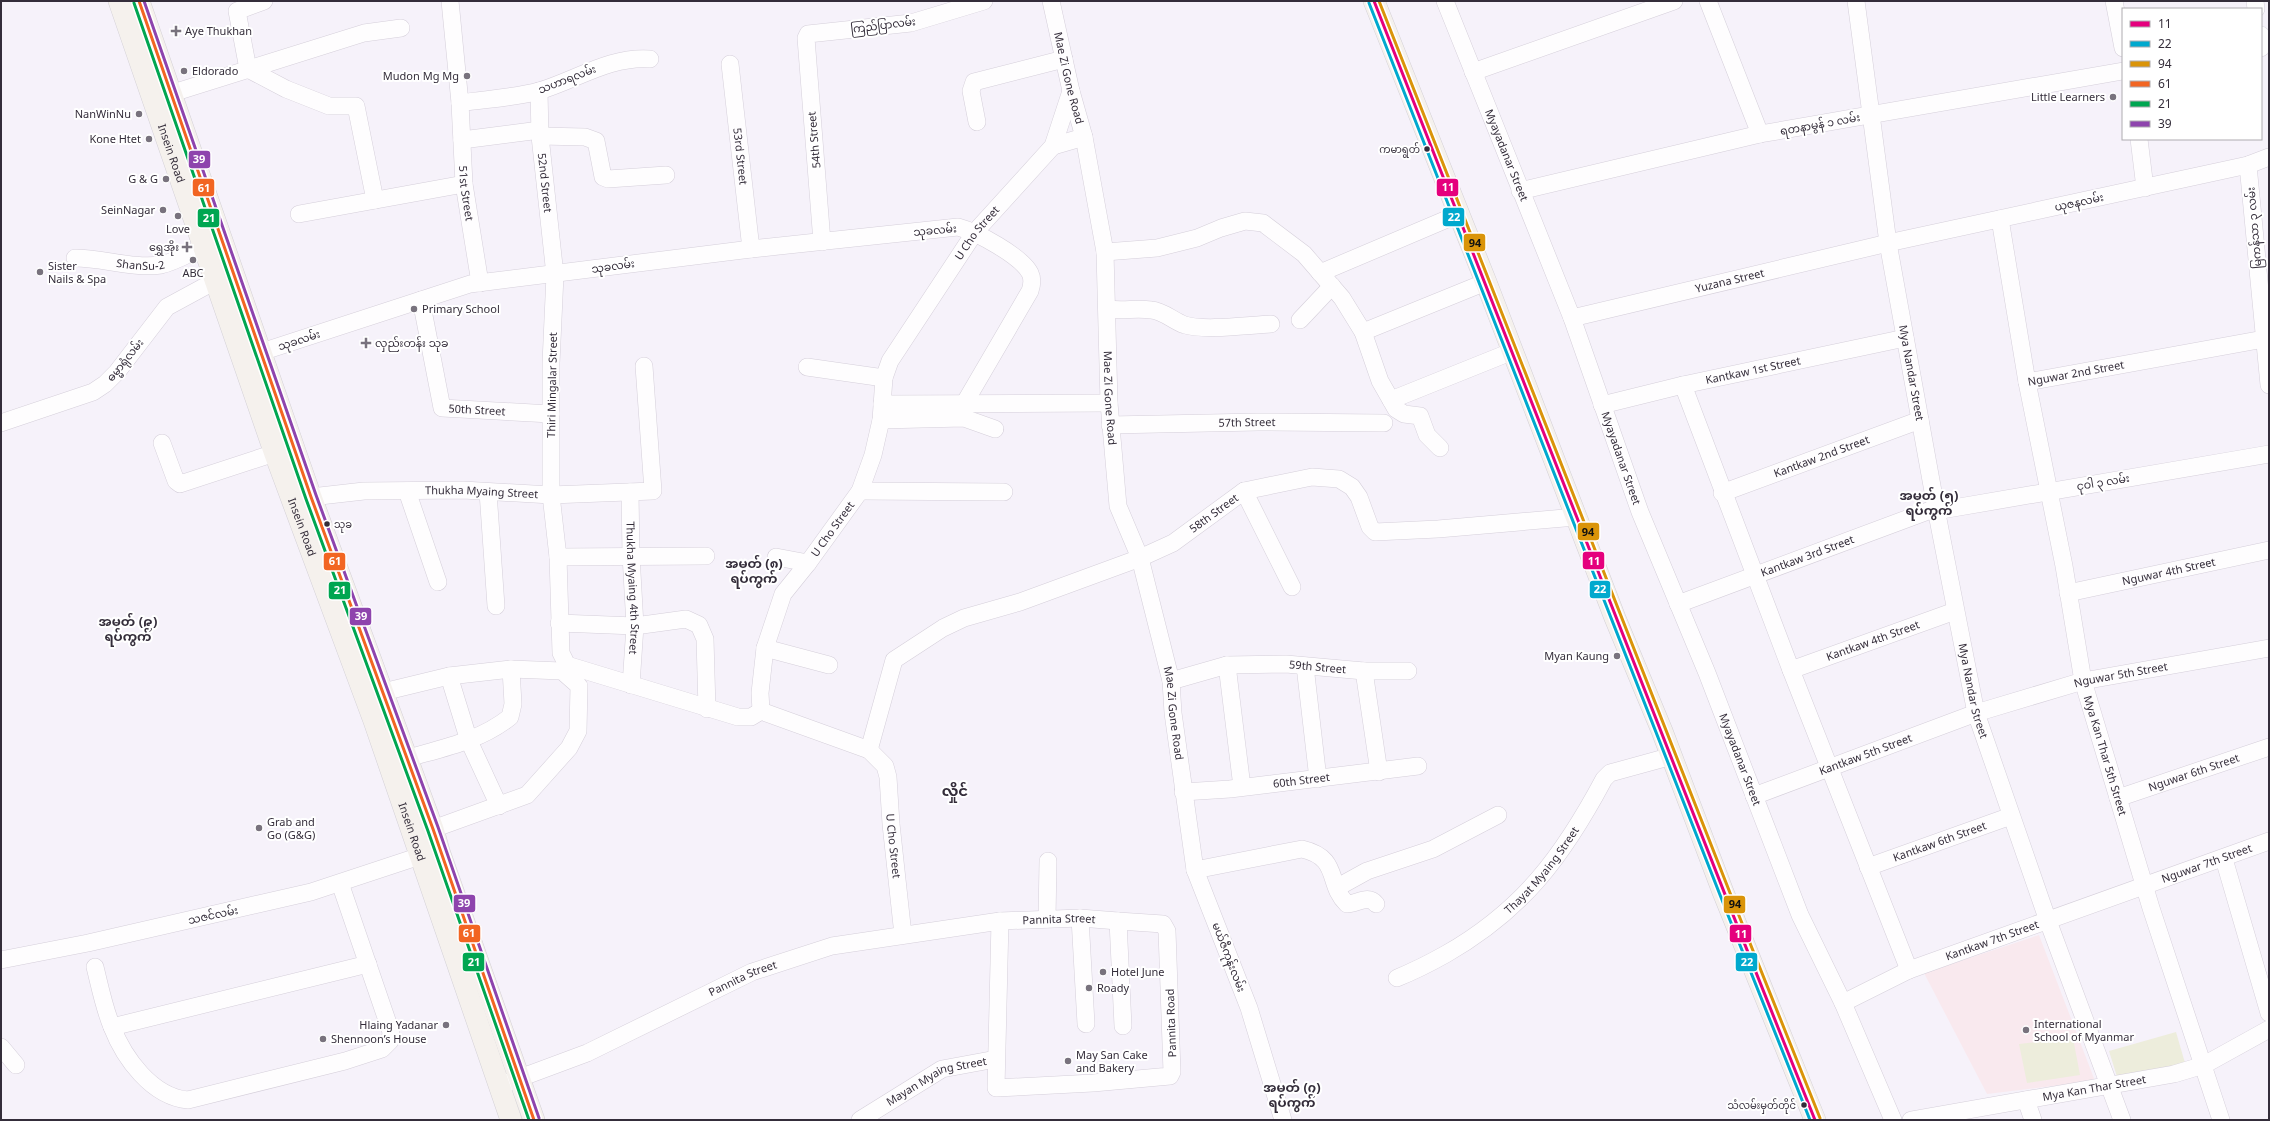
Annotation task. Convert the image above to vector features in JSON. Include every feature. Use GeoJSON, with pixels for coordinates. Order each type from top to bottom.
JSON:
{"type":"FeatureCollection","features":[{"type":"Feature","properties":{"kind":"main road","name":"Insein Road"},"geometry":{"type":"LineString","coordinates":[[118,1],[162,96],[204,247],[224,276]]}},
{"type":"Feature","properties":{"kind":"main road"},"geometry":{"type":"LineString","coordinates":[[139,1],[162,96],[251,355],[294,446],[311,497],[433,829],[430,853],[482,967],[534,1120]]}},
{"type":"Feature","properties":{"kind":"main road"},"geometry":{"type":"LineString","coordinates":[[1374,1],[1513,351],[1615,618],[1672,756],[1723,892],[1815,1120]]}},
{"type":"Feature","properties":{"kind":"main road","name":"Insein Road"},"geometry":{"type":"LineString","coordinates":[[251,355],[275,454],[374,721],[430,853],[462,974],[511,1120]]}},
{"type":"Feature","properties":{"kind":"main road"},"geometry":{"type":"LineString","coordinates":[[462,974],[482,967]]}},
{"type":"Feature","properties":{"kind":"street"},"geometry":{"type":"LineString","coordinates":[[248,69],[237,11],[264,1]]}},
{"type":"Feature","properties":{"kind":"street","name":"51st Street"},"geometry":{"type":"LineString","coordinates":[[450,1],[460,103],[464,184],[480,283]]}},
{"type":"Feature","properties":{"kind":"street","name":"ကြည်ပြာလမ်း"},"geometry":{"type":"LineString","coordinates":[[806,38],[808,34],[911,23],[984,1]]}},
{"type":"Feature","properties":{"kind":"street","name":"Mae Zi Gone Road"},"geometry":{"type":"LineString","coordinates":[[1051,1],[1071,91],[1084,137],[1105,252],[1108,309],[1110,425],[1118,506],[1140,558],[1171,681],[1172,712],[1183,792]]}},
{"type":"Feature","properties":{"kind":"street"},"geometry":{"type":"LineString","coordinates":[[1473,72],[1674,1]]}},
{"type":"Feature","properties":{"kind":"street"},"geometry":{"type":"LineString","coordinates":[[1708,1],[1760,134]]}},
{"type":"Feature","properties":{"kind":"street","name":"Mya Nandar Street"},"geometry":{"type":"LineString","coordinates":[[1858,1],[1888,243],[1936,510],[1976,712],[2048,921],[2108,1087],[2122,1120]]}},
{"type":"Feature","properties":{"kind":"street"},"geometry":{"type":"LineString","coordinates":[[2114,1],[2122,43]]}},
{"type":"Feature","properties":{"kind":"street","name":"Myayadanar Street"},"geometry":{"type":"LineString","coordinates":[[1449,2],[1473,72],[1572,318],[1640,512],[1678,604],[1800,915],[1843,1003],[1893,1120]]}},
{"type":"Feature","properties":{"kind":"street"},"geometry":{"type":"LineString","coordinates":[[162,96],[364,33],[401,28]]}},
{"type":"Feature","properties":{"kind":"street","name":"54th Street"},"geometry":{"type":"LineString","coordinates":[[806,38],[822,242]]}},
{"type":"Feature","properties":{"kind":"street","name":"သဟာရလမ်း"},"geometry":{"type":"LineString","coordinates":[[460,103],[539,91],[602,66],[642,58],[650,59]]}},
{"type":"Feature","properties":{"kind":"street"},"geometry":{"type":"LineString","coordinates":[[977,122],[971,91],[974,82],[1064,59]]}},
{"type":"Feature","properties":{"kind":"street","name":"53rd Street"},"geometry":{"type":"LineString","coordinates":[[730,64],[751,249]]}},
{"type":"Feature","properties":{"kind":"street"},"geometry":{"type":"LineString","coordinates":[[248,69],[286,89],[329,106],[356,106],[375,200]]}},
{"type":"Feature","properties":{"kind":"street","name":"ရတနာမွန် ၁ လမ်း"},"geometry":{"type":"LineString","coordinates":[[1520,191],[1760,134],[2122,71]]}},
{"type":"Feature","properties":{"kind":"street","name":"52nd Street"},"geometry":{"type":"LineString","coordinates":[[539,91],[540,133],[555,275]]}},
{"type":"Feature","properties":{"kind":"street","name":"U Cho Street"},"geometry":{"type":"LineString","coordinates":[[903,935],[891,824],[888,777],[885,766],[869,750],[761,711],[760,693],[766,648],[783,594],[860,490],[873,455],[881,412],[884,378],[890,361],[975,232],[1053,146],[1071,91]]}},
{"type":"Feature","properties":{"kind":"street"},"geometry":{"type":"LineString","coordinates":[[462,140],[540,133],[584,137],[596,141],[603,177],[608,179],[666,174]]}},
{"type":"Feature","properties":{"kind":"street"},"geometry":{"type":"LineString","coordinates":[[1053,146],[1084,137]]}},
{"type":"Feature","properties":{"kind":"street"},"geometry":{"type":"LineString","coordinates":[[2139,140],[2145,188]]}},
{"type":"Feature","properties":{"kind":"street","name":"ယုဇနလမ်း"},"geometry":{"type":"LineString","coordinates":[[1888,243],[2248,165],[2269,157]]}},
{"type":"Feature","properties":{"kind":"street","name":"မြကန်သာ ၃ လမ်း"},"geometry":{"type":"LineString","coordinates":[[2248,165],[2267,339],[2269,386]]}},
{"type":"Feature","properties":{"kind":"street"},"geometry":{"type":"LineString","coordinates":[[299,214],[464,184]]}},
{"type":"Feature","properties":{"kind":"street"},"geometry":{"type":"LineString","coordinates":[[1320,273],[1459,214]]}},
{"type":"Feature","properties":{"kind":"street","name":"Nguwar 2nd Street"},"geometry":{"type":"LineString","coordinates":[[2000,219],[2027,382],[2267,339]]}},
{"type":"Feature","properties":{"kind":"street"},"geometry":{"type":"LineString","coordinates":[[1105,252],[1157,248],[1198,238],[1221,228],[1245,221],[1263,223],[1304,254],[1342,298],[1363,332],[1380,381],[1396,409],[1404,414],[1420,416],[1427,435],[1440,448]]}},
{"type":"Feature","properties":{"kind":"street","name":"သုခလမ်း"},"geometry":{"type":"LineString","coordinates":[[251,355],[470,284],[555,275],[751,249],[958,227],[975,232]]}},
{"type":"Feature","properties":{"kind":"street"},"geometry":{"type":"LineString","coordinates":[[964,404],[1030,291],[1032,284],[1031,275],[1026,268],[975,232]]}},
{"type":"Feature","properties":{"kind":"street","name":"Yuzana Street"},"geometry":{"type":"LineString","coordinates":[[1572,318],[1888,243]]}},
{"type":"Feature","properties":{"kind":"street","name":"ShanSu-2"},"geometry":{"type":"LineString","coordinates":[[75,258],[95,258],[135,266],[162,264],[204,247]]}},
{"type":"Feature","properties":{"kind":"street","name":"Thiri Mingalar Street"},"geometry":{"type":"LineString","coordinates":[[555,275],[551,414],[551,495],[558,557],[561,653],[567,665],[631,685]]}},
{"type":"Feature","properties":{"kind":"street","name":"ဓမ္မာရုံလမ်း"},"geometry":{"type":"LineString","coordinates":[[1,423],[93,392],[105,384],[167,307],[224,276]]}},
{"type":"Feature","properties":{"kind":"street"},"geometry":{"type":"LineString","coordinates":[[1363,332],[1486,282]]}},
{"type":"Feature","properties":{"kind":"street"},"geometry":{"type":"LineString","coordinates":[[1300,320],[1332,286]]}},
{"type":"Feature","properties":{"kind":"street","name":"50th Street"},"geometry":{"type":"LineString","coordinates":[[421,300],[442,408],[551,414]]}},
{"type":"Feature","properties":{"kind":"street"},"geometry":{"type":"LineString","coordinates":[[1108,309],[1126,311],[1151,310],[1160,312],[1185,325],[1211,326],[1271,324]]}},
{"type":"Feature","properties":{"kind":"street","name":"Kantkaw 1st Street"},"geometry":{"type":"LineString","coordinates":[[1602,405],[1683,385],[1905,338]]}},
{"type":"Feature","properties":{"kind":"street"},"geometry":{"type":"LineString","coordinates":[[1391,400],[1513,351]]}},
{"type":"Feature","properties":{"kind":"street","name":"Thukha Myaing Street"},"geometry":{"type":"LineString","coordinates":[[311,497],[364,491],[488,492],[551,495],[653,491],[644,366]]}},
{"type":"Feature","properties":{"kind":"street"},"geometry":{"type":"LineString","coordinates":[[807,367],[884,378]]}},
{"type":"Feature","properties":{"kind":"street","name":"Mya Kan Thar 5th Street"},"geometry":{"type":"LineString","coordinates":[[2027,382],[2049,491],[2083,681],[2145,887],[2221,1120]]}},
{"type":"Feature","properties":{"kind":"street"},"geometry":{"type":"LineString","coordinates":[[1683,385],[1722,493],[1755,574],[1790,670],[1909,970]]}},
{"type":"Feature","properties":{"kind":"street"},"geometry":{"type":"LineString","coordinates":[[881,412],[964,404],[1109,402]]}},
{"type":"Feature","properties":{"kind":"street"},"geometry":{"type":"LineString","coordinates":[[881,412],[964,418],[995,429]]}},
{"type":"Feature","properties":{"kind":"street","name":"Kantkaw 2nd Street"},"geometry":{"type":"LineString","coordinates":[[1722,493],[1920,420]]}},
{"type":"Feature","properties":{"kind":"street","name":"57th Street"},"geometry":{"type":"LineString","coordinates":[[1110,425],[1258,422],[1384,423]]}},
{"type":"Feature","properties":{"kind":"street"},"geometry":{"type":"LineString","coordinates":[[162,443],[176,481],[180,484],[275,454],[294,446]]}},
{"type":"Feature","properties":{"kind":"street","name":"ငုဝါ ၃ လမ်း"},"geometry":{"type":"LineString","coordinates":[[1936,510],[2269,454]]}},
{"type":"Feature","properties":{"kind":"street","name":"58th Street"},"geometry":{"type":"LineString","coordinates":[[869,750],[894,660],[943,628],[964,618],[1020,602],[1140,558],[1186,535],[1244,491],[1312,477],[1339,479],[1352,487],[1370,527],[1375,532],[1438,529],[1576,516]]}},
{"type":"Feature","properties":{"kind":"street"},"geometry":{"type":"LineString","coordinates":[[860,490],[1004,492]]}},
{"type":"Feature","properties":{"kind":"street"},"geometry":{"type":"LineString","coordinates":[[407,491],[438,582]]}},
{"type":"Feature","properties":{"kind":"street"},"geometry":{"type":"LineString","coordinates":[[1244,491],[1292,587]]}},
{"type":"Feature","properties":{"kind":"street"},"geometry":{"type":"LineString","coordinates":[[488,492],[496,606]]}},
{"type":"Feature","properties":{"kind":"street","name":"Thukha Myaing 4th Street"},"geometry":{"type":"LineString","coordinates":[[630,492],[630,555],[635,626],[631,685]]}},
{"type":"Feature","properties":{"kind":"street","name":"Kantkaw 3rd Street"},"geometry":{"type":"LineString","coordinates":[[1678,604],[1755,574],[1936,510]]}},
{"type":"Feature","properties":{"kind":"street","name":"Nguwar 4th Street"},"geometry":{"type":"LineString","coordinates":[[2068,593],[2269,550]]}},
{"type":"Feature","properties":{"kind":"street"},"geometry":{"type":"LineString","coordinates":[[558,557],[630,555],[706,556]]}},
{"type":"Feature","properties":{"kind":"street"},"geometry":{"type":"LineString","coordinates":[[776,557],[808,562]]}},
{"type":"Feature","properties":{"kind":"street","name":"Kantkaw 4th Street"},"geometry":{"type":"LineString","coordinates":[[1790,670],[1955,611]]}},
{"type":"Feature","properties":{"kind":"street"},"geometry":{"type":"LineString","coordinates":[[559,623],[635,626],[686,619],[699,624],[705,639],[707,709]]}},
{"type":"Feature","properties":{"kind":"street"},"geometry":{"type":"LineString","coordinates":[[766,648],[829,665]]}},
{"type":"Feature","properties":{"kind":"street","name":"Nguwar 5th Street"},"geometry":{"type":"LineString","coordinates":[[1976,712],[2083,681],[2269,648]]}},
{"type":"Feature","properties":{"kind":"street"},"geometry":{"type":"LineString","coordinates":[[1227,665],[1242,786]]}},
{"type":"Feature","properties":{"kind":"street","name":"59th Street"},"geometry":{"type":"LineString","coordinates":[[1171,681],[1227,665],[1305,666],[1364,671],[1408,671]]}},
{"type":"Feature","properties":{"kind":"street"},"geometry":{"type":"LineString","coordinates":[[1305,666],[1318,779]]}},
{"type":"Feature","properties":{"kind":"street"},"geometry":{"type":"LineString","coordinates":[[383,692],[449,676],[511,669],[562,670],[579,686],[578,731],[569,748],[527,795],[433,829]]}},
{"type":"Feature","properties":{"kind":"street"},"geometry":{"type":"LineString","coordinates":[[408,758],[469,741],[499,726],[510,717],[512,704],[511,669]]}},
{"type":"Feature","properties":{"kind":"street"},"geometry":{"type":"LineString","coordinates":[[1364,671],[1379,772]]}},
{"type":"Feature","properties":{"kind":"street"},"geometry":{"type":"LineString","coordinates":[[449,676],[469,741],[499,806]]}},
{"type":"Feature","properties":{"kind":"street"},"geometry":{"type":"LineString","coordinates":[[631,685],[707,709],[738,717],[751,717],[761,711]]}},
{"type":"Feature","properties":{"kind":"street","name":"Kantkaw 5th Street"},"geometry":{"type":"LineString","coordinates":[[1754,796],[1976,712]]}},
{"type":"Feature","properties":{"kind":"street","name":"Nguwar 6th Street"},"geometry":{"type":"LineString","coordinates":[[2118,798],[2269,747]]}},
{"type":"Feature","properties":{"kind":"street","name":"Thayat Myaing Street"},"geometry":{"type":"LineString","coordinates":[[1397,978],[1415,971],[1469,940],[1494,923],[1518,903],[1566,845],[1604,779],[1610,773],[1672,756]]}},
{"type":"Feature","properties":{"kind":"street","name":"60th Street"},"geometry":{"type":"LineString","coordinates":[[1183,792],[1318,779],[1418,766]]}},
{"type":"Feature","properties":{"kind":"street","name":"မယ်ဇီကုန်းလမ်း"},"geometry":{"type":"LineString","coordinates":[[1183,792],[1195,870],[1249,1008],[1283,1120]]}},
{"type":"Feature","properties":{"kind":"street"},"geometry":{"type":"LineString","coordinates":[[1338,887],[1367,871],[1433,849],[1498,815]]}},
{"type":"Feature","properties":{"kind":"street","name":"Kantkaw 6th Street"},"geometry":{"type":"LineString","coordinates":[[1868,867],[2011,816]]}},
{"type":"Feature","properties":{"kind":"street","name":"Nguwar 7th Street"},"geometry":{"type":"LineString","coordinates":[[2145,887],[2269,842]]}},
{"type":"Feature","properties":{"kind":"street"},"geometry":{"type":"LineString","coordinates":[[1195,870],[1302,849],[1316,852],[1325,861],[1347,904],[1368,899],[1376,904]]}},
{"type":"Feature","properties":{"kind":"street","name":"သဇင်လမ်း"},"geometry":{"type":"LineString","coordinates":[[1,960],[250,907],[340,883],[430,853]]}},
{"type":"Feature","properties":{"kind":"street"},"geometry":{"type":"LineString","coordinates":[[2224,859],[2269,1013]]}},
{"type":"Feature","properties":{"kind":"street"},"geometry":{"type":"LineString","coordinates":[[1047,919],[1048,861]]}},
{"type":"Feature","properties":{"kind":"street"},"geometry":{"type":"LineString","coordinates":[[95,967],[112,1027],[130,1059],[148,1080],[167,1096],[188,1100],[345,1061],[382,1049],[390,1041],[391,1032],[340,883]]}},
{"type":"Feature","properties":{"kind":"street","name":"Kantkaw 7th Street"},"geometry":{"type":"LineString","coordinates":[[1843,1003],[1909,970],[2145,887]]}},
{"type":"Feature","properties":{"kind":"street"},"geometry":{"type":"LineString","coordinates":[[1080,918],[1086,1024]]}},
{"type":"Feature","properties":{"kind":"street","name":"Pannita Street"},"geometry":{"type":"LineString","coordinates":[[500,1086],[586,1053],[752,972],[832,946],[1000,921],[1080,918],[1118,921]]}},
{"type":"Feature","properties":{"kind":"street"},"geometry":{"type":"LineString","coordinates":[[996,1060],[1000,921]]}},
{"type":"Feature","properties":{"kind":"street"},"geometry":{"type":"LineString","coordinates":[[1118,921],[1122,1026]]}},
{"type":"Feature","properties":{"kind":"street","name":"Pannita Road"},"geometry":{"type":"LineString","coordinates":[[996,1060],[995,1086],[998,1090],[1170,1076],[1172,1072],[1166,927],[1163,924],[1118,921]]}},
{"type":"Feature","properties":{"kind":"street"},"geometry":{"type":"LineString","coordinates":[[112,1027],[368,964]]}},
{"type":"Feature","properties":{"kind":"street","name":"Mya Kan Thar Street"},"geometry":{"type":"LineString","coordinates":[[1911,1120],[1944,1117],[2026,1100],[2108,1087],[2174,1074],[2204,1065],[2269,1028]]}},
{"type":"Feature","properties":{"kind":"street"},"geometry":{"type":"LineString","coordinates":[[1,1047],[16,1065]]}},
{"type":"Feature","properties":{"kind":"street","name":"Mayan Myaing Street"},"geometry":{"type":"LineString","coordinates":[[860,1120],[942,1069],[996,1060]]}},
{"type":"Feature","properties":{"kind":"street"},"geometry":{"type":"LineString","coordinates":[[2026,1100],[2034,1120]]}},
{"type":"Feature","properties":{"kind":"shaded area"},"geometry":{"type":"Polygon","coordinates":[[[2039,935],[2095,1081],[1987,1094],[1924,973],[2039,935]]]}},
{"type":"Feature","properties":{"kind":"green space"},"geometry":{"type":"Polygon","coordinates":[[[2176,1032],[2185,1063],[2119,1083],[2109,1051],[2176,1032]]]}},
{"type":"Feature","properties":{"kind":"green space"},"geometry":{"type":"Polygon","coordinates":[[[2073,1038],[2080,1075],[2027,1083],[2019,1044],[2073,1038]]]}},
{"type":"Feature","properties":{"kind":"transit line","name":"61"},"geometry":{"type":"LineString","coordinates":[[139,1],[311,497],[433,829],[534,1120]]}},
{"type":"Feature","properties":{"kind":"transit line","name":"39"},"geometry":{"type":"LineString","coordinates":[[144,1],[316,495],[438,827],[539,1118]]}},
{"type":"Feature","properties":{"kind":"transit line","name":"11"},"geometry":{"type":"LineString","coordinates":[[1374,1],[1815,1120]]}},
{"type":"Feature","properties":{"kind":"transit line","name":"94"},"geometry":{"type":"LineString","coordinates":[[1379,1],[1820,1118]]}},
{"type":"Feature","properties":{"kind":"transit line","name":"21"},"geometry":{"type":"LineString","coordinates":[[134,3],[306,499],[428,831],[529,1120]]}},
{"type":"Feature","properties":{"kind":"transit line","name":"22"},"geometry":{"type":"LineString","coordinates":[[1369,3],[1810,1120]]}},
{"type":"Feature","properties":{"kind":"place","name":"Aye Thukhan"},"geometry":{"type":"Point","coordinates":[176,31]}},
{"type":"Feature","properties":{"kind":"place","name":"Eldorado"},"geometry":{"type":"Point","coordinates":[184,71]}},
{"type":"Feature","properties":{"kind":"place","name":"Mudon Mg Mg"},"geometry":{"type":"Point","coordinates":[467,76]}},
{"type":"Feature","properties":{"kind":"place","name":"Little Learners"},"geometry":{"type":"Point","coordinates":[2113,97]}},
{"type":"Feature","properties":{"kind":"place","name":"NanWinNu"},"geometry":{"type":"Point","coordinates":[139,114]}},
{"type":"Feature","properties":{"kind":"place","name":"Kone Htet"},"geometry":{"type":"Point","coordinates":[149,139]}},
{"type":"Feature","properties":{"kind":"place","name":"ကမာရွတ်"},"geometry":{"type":"Point","coordinates":[1427,149]}},
{"type":"Feature","properties":{"kind":"place","name":"G & G"},"geometry":{"type":"Point","coordinates":[166,179]}},
{"type":"Feature","properties":{"kind":"place","name":"SeinNagar"},"geometry":{"type":"Point","coordinates":[163,210]}},
{"type":"Feature","properties":{"kind":"place","name":"Love"},"geometry":{"type":"Point","coordinates":[178,216]}},
{"type":"Feature","properties":{"kind":"place","name":"ရွှေအိုး"},"geometry":{"type":"Point","coordinates":[187,247]}},
{"type":"Feature","properties":{"kind":"place","name":"ABC"},"geometry":{"type":"Point","coordinates":[193,260]}},
{"type":"Feature","properties":{"kind":"place","name":"Sister Nails & Spa"},"geometry":{"type":"Point","coordinates":[40,272]}},
{"type":"Feature","properties":{"kind":"place","name":"Primary School"},"geometry":{"type":"Point","coordinates":[414,309]}},
{"type":"Feature","properties":{"kind":"place","name":"လှည်းတန်း သုခ"},"geometry":{"type":"Point","coordinates":[366,343]}},
{"type":"Feature","properties":{"kind":"place","name":"သုခ"},"geometry":{"type":"Point","coordinates":[327,524]}},
{"type":"Feature","properties":{"kind":"place","name":"Myan Kaung"},"geometry":{"type":"Point","coordinates":[1617,656]}},
{"type":"Feature","properties":{"kind":"place","name":"Grab and Go (G&G)"},"geometry":{"type":"Point","coordinates":[259,828]}},
{"type":"Feature","properties":{"kind":"place","name":"Hotel June"},"geometry":{"type":"Point","coordinates":[1103,972]}},
{"type":"Feature","properties":{"kind":"place","name":"Roady"},"geometry":{"type":"Point","coordinates":[1089,988]}},
{"type":"Feature","properties":{"kind":"place","name":"Hlaing Yadanar"},"geometry":{"type":"Point","coordinates":[446,1025]}},
{"type":"Feature","properties":{"kind":"place","name":"International School of Myanmar"},"geometry":{"type":"Point","coordinates":[2026,1030]}},
{"type":"Feature","properties":{"kind":"place","name":"Shennoon’s House"},"geometry":{"type":"Point","coordinates":[323,1039]}},
{"type":"Feature","properties":{"kind":"place","name":"May San Cake and Bakery"},"geometry":{"type":"Point","coordinates":[1068,1061]}},
{"type":"Feature","properties":{"kind":"place","name":"သံလမ်းမှတ်တိုင်"},"geometry":{"type":"Point","coordinates":[1804,1105]}},
{"type":"Feature","properties":{"kind":"district","name":"အမှတ် (၅) ရပ်ကွက်"},"geometry":{"type":"Point","coordinates":[1929,502]}},
{"type":"Feature","properties":{"kind":"district","name":"အမှတ် (၈) ရပ်ကွက်"},"geometry":{"type":"Point","coordinates":[754,570]}},
{"type":"Feature","properties":{"kind":"district","name":"အမှတ် (၉) ရပ်ကွက်"},"geometry":{"type":"Point","coordinates":[128,628]}},
{"type":"Feature","properties":{"kind":"district","name":"လှိုင်"},"geometry":{"type":"Point","coordinates":[955,791]}},
{"type":"Feature","properties":{"kind":"district","name":"အမှတ် (၇) ရပ်ကွက်"},"geometry":{"type":"Point","coordinates":[1292,1094]}}]}
